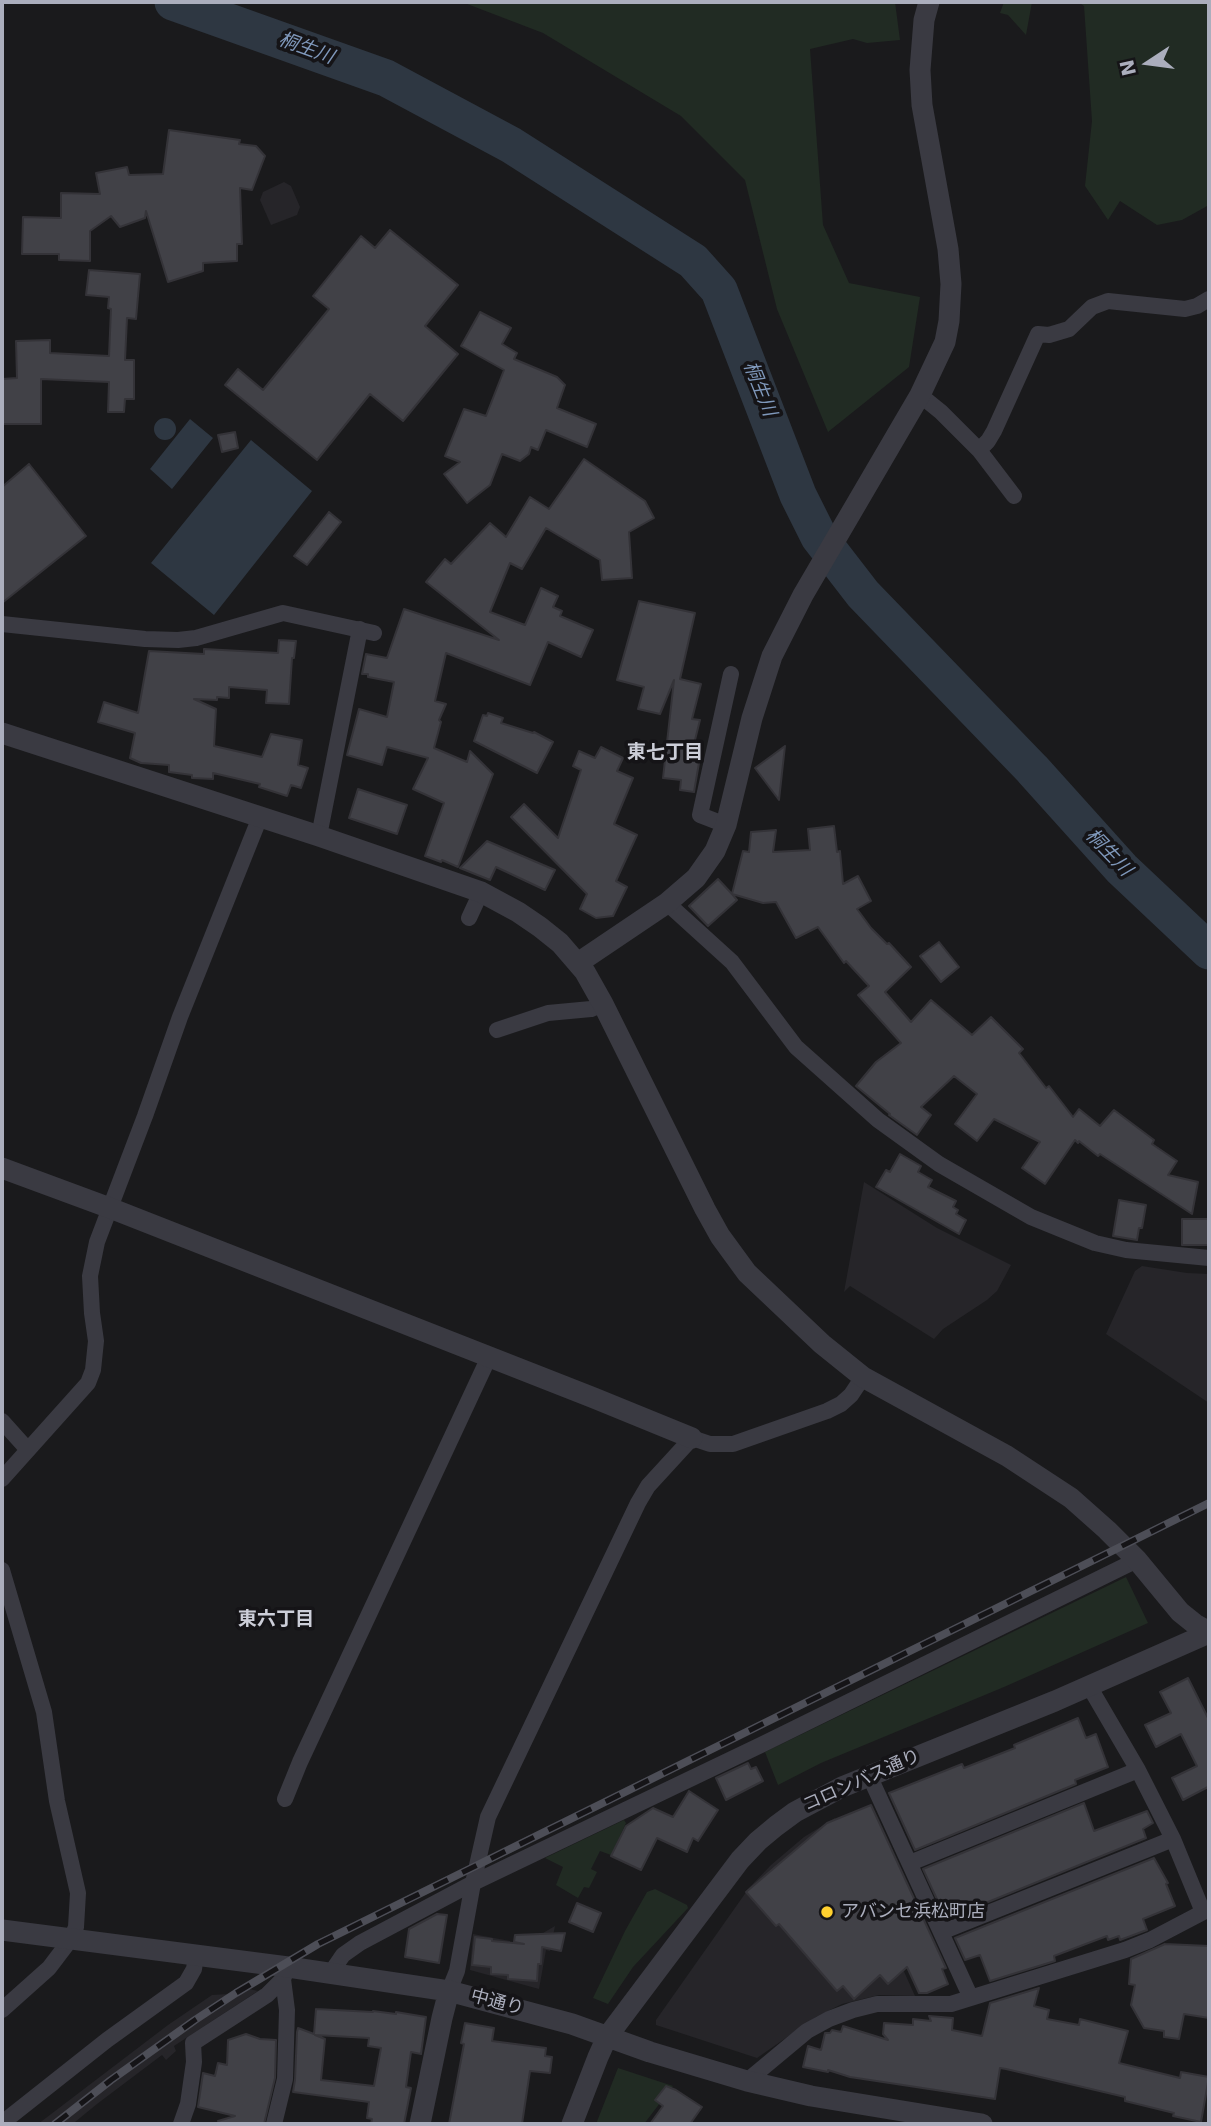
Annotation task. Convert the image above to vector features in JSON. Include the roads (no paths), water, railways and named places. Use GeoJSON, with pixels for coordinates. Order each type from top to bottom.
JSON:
{"type":"FeatureCollection","features":[{"type":"Feature","properties":{"kind":"street"},"geometry":{"type":"LineString","coordinates":[[578,963],[667,903],[696,878],[707,864],[726,825],[752,718],[772,656],[803,595],[917,400],[945,342],[951,284],[948,249],[922,105],[921,44],[929,2]]}},
{"type":"Feature","properties":{"kind":"street"},"geometry":{"type":"LineString","coordinates":[[979,450],[994,431],[1038,334],[1049,335],[1069,329],[1092,307],[1108,301],[1185,309],[1209,299]]}},
{"type":"Feature","properties":{"kind":"street"},"geometry":{"type":"LineString","coordinates":[[917,400],[941,412],[979,450],[1014,496]]}},
{"type":"Feature","properties":{"kind":"street"},"geometry":{"type":"LineString","coordinates":[[2,624],[178,640],[196,638],[283,613],[367,631],[319,836]]}},
{"type":"Feature","properties":{"kind":"street"},"geometry":{"type":"LineString","coordinates":[[726,825],[700,815],[731,674]]}},
{"type":"Feature","properties":{"kind":"street"},"geometry":{"type":"LineString","coordinates":[[2,733],[319,836],[481,892],[540,927],[578,963],[603,1004],[672,1147],[725,1243],[747,1273],[822,1344],[863,1377],[1007,1456],[1071,1498],[1137,1560],[1180,1612],[1209,1633]]}},
{"type":"Feature","properties":{"kind":"street"},"geometry":{"type":"LineString","coordinates":[[2,1479],[88,1383],[93,1370],[96,1342],[90,1276],[97,1242],[180,1017],[260,817]]}},
{"type":"Feature","properties":{"kind":"street"},"geometry":{"type":"LineString","coordinates":[[469,918],[481,892]]}},
{"type":"Feature","properties":{"kind":"street"},"geometry":{"type":"LineString","coordinates":[[667,903],[732,962],[796,1048],[878,1120],[939,1164],[1031,1217],[1095,1243],[1126,1250],[1209,1258]]}},
{"type":"Feature","properties":{"kind":"street"},"geometry":{"type":"LineString","coordinates":[[497,1030],[548,1013],[591,1009],[603,1004]]}},
{"type":"Feature","properties":{"kind":"street"},"geometry":{"type":"LineString","coordinates":[[2,1168],[710,1444],[733,1444],[841,1404],[863,1377]]}},
{"type":"Feature","properties":{"kind":"street"},"geometry":{"type":"LineString","coordinates":[[285,1799],[489,1357]]}},
{"type":"Feature","properties":{"kind":"street"},"geometry":{"type":"LineString","coordinates":[[2,1421],[28,1450]]}},
{"type":"Feature","properties":{"kind":"street"},"geometry":{"type":"LineString","coordinates":[[420,2124],[442,2018],[457,1971],[488,1817],[638,1503],[648,1486],[692,1438]]}},
{"type":"Feature","properties":{"kind":"street"},"geometry":{"type":"LineString","coordinates":[[330,1974],[342,1955],[360,1943],[473,1883],[775,1739],[1137,1560]]}},
{"type":"Feature","properties":{"kind":"street"},"geometry":{"type":"LineString","coordinates":[[2,1570],[44,1713],[57,1801],[78,1893],[77,1919],[71,1939],[49,1968],[2,2011]]}},
{"type":"Feature","properties":{"kind":"street","name":"コロンバス通り"},"geometry":{"type":"LineString","coordinates":[[572,2124],[607,2038],[724,1881],[758,1841],[815,1800],[869,1775],[1089,1686],[1209,1633]]}},
{"type":"Feature","properties":{"kind":"street"},"geometry":{"type":"LineString","coordinates":[[747,2081],[807,2031],[853,2010],[877,2004],[951,2004],[1125,1950],[1150,1940],[1206,1910],[1138,1770],[1089,1686]]}},
{"type":"Feature","properties":{"kind":"street"},"geometry":{"type":"LineString","coordinates":[[909,1863],[1138,1770]]}},
{"type":"Feature","properties":{"kind":"street"},"geometry":{"type":"LineString","coordinates":[[869,1775],[971,1998]]}},
{"type":"Feature","properties":{"kind":"street"},"geometry":{"type":"LineString","coordinates":[[941,1932],[1173,1839]]}},
{"type":"Feature","properties":{"kind":"street","name":"中通り"},"geometry":{"type":"LineString","coordinates":[[2,1930],[197,1956],[286,1973],[330,1974],[449,1991],[572,2024],[607,2038],[747,2081],[811,2096],[982,2124]]}},
{"type":"Feature","properties":{"kind":"street"},"geometry":{"type":"LineString","coordinates":[[2,2123],[87,2055],[186,1983],[194,1969],[197,1956]]}},
{"type":"Feature","properties":{"kind":"street"},"geometry":{"type":"LineString","coordinates":[[181,2124],[188,2104],[194,2062],[193,2043],[267,1995],[286,1973]]}},
{"type":"Feature","properties":{"kind":"street"},"geometry":{"type":"LineString","coordinates":[[274,2124],[285,2078],[286,1973]]}},
{"type":"Feature","properties":{"kind":"water"},"geometry":{"type":"Polygon","coordinates":[[[165,418],[173,421],[176,429],[173,437],[165,440],[157,437],[154,429],[157,421],[165,418]]]}},
{"type":"Feature","properties":{"kind":"water"},"geometry":{"type":"Polygon","coordinates":[[[190,419],[213,438],[172,489],[150,469],[190,419]]]}},
{"type":"Feature","properties":{"kind":"water"},"geometry":{"type":"Polygon","coordinates":[[[251,440],[312,491],[214,615],[151,563],[251,440]]]}},
{"type":"Feature","properties":{"kind":"waterway","name":"桐生川"},"geometry":{"type":"LineString","coordinates":[[173,2],[386,78],[511,145],[693,261],[719,290],[798,495],[819,537],[863,594],[1032,769],[1122,869],[1209,951]]}},
{"type":"Feature","properties":{"kind":"railway"},"geometry":{"type":"LineString","coordinates":[[55,2124],[195,2020],[318,1944],[1209,1503]]}},
{"type":"Feature","properties":{"kind":"place","name":"アバンセ浜松町店"},"geometry":{"type":"Point","coordinates":[827,1912]}},
{"type":"Feature","properties":{"kind":"district","name":"東七丁目"},"geometry":{"type":"Point","coordinates":[665,753]}},
{"type":"Feature","properties":{"kind":"district","name":"東六丁目"},"geometry":{"type":"Point","coordinates":[276,1620]}}]}
